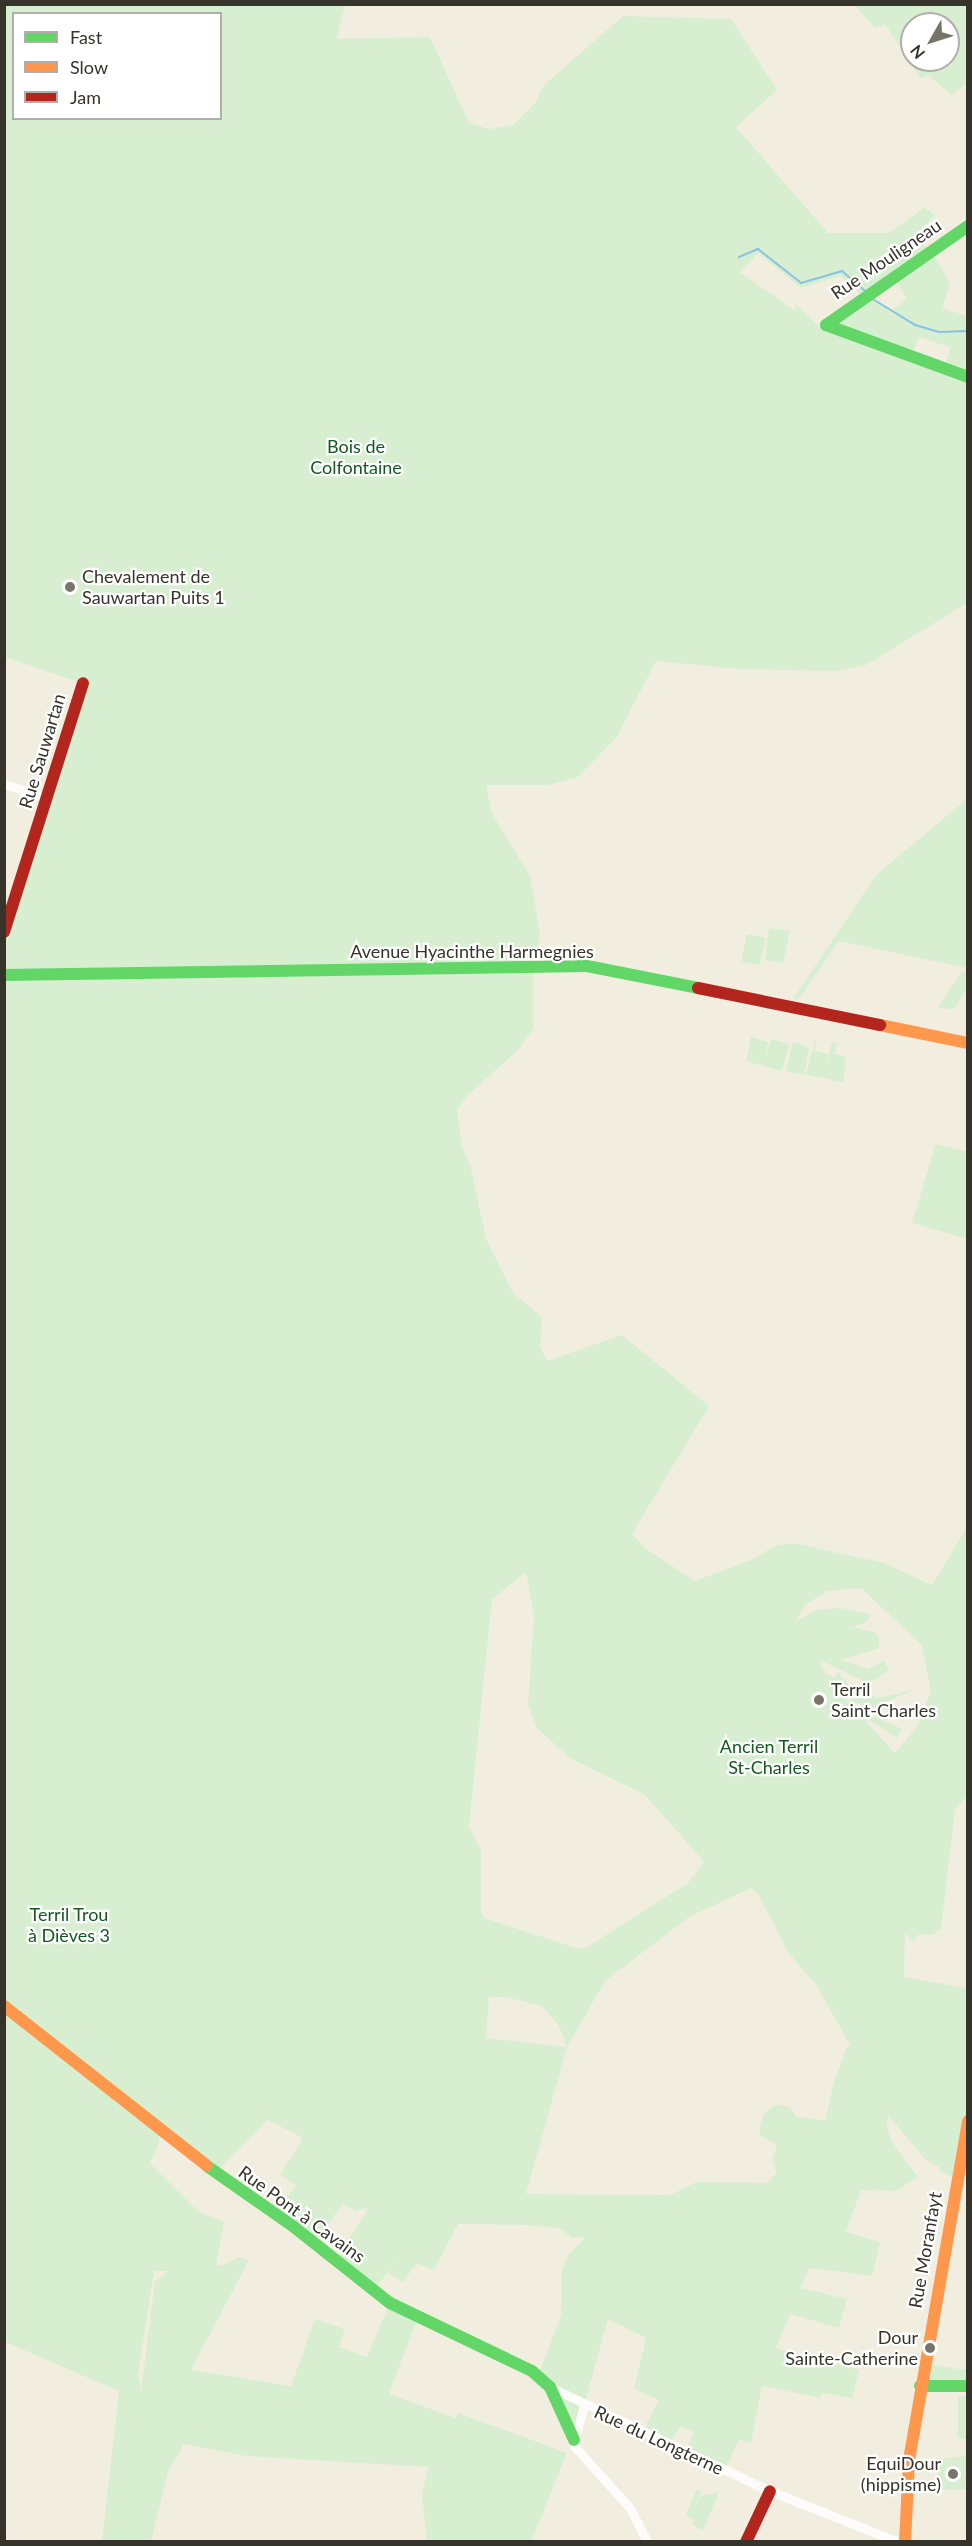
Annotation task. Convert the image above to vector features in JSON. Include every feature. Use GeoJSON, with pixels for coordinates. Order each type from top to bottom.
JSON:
{"type":"FeatureCollection","features":[{"type":"Feature","properties":{"kind":"street","name":"Rue Mouligneau"},"geometry":{"type":"LineString","coordinates":[[968,226],[826,325],[831,330],[968,377]]}},
{"type":"Feature","properties":{"kind":"street","name":"Rue Sauwartan"},"geometry":{"type":"LineString","coordinates":[[4,932],[82,683]]}},
{"type":"Feature","properties":{"kind":"street"},"geometry":{"type":"LineString","coordinates":[[4,784],[46,798]]}},
{"type":"Feature","properties":{"kind":"street","name":"Avenue Hyacinthe Harmegnies"},"geometry":{"type":"LineString","coordinates":[[4,975],[587,966],[968,1043]]}},
{"type":"Feature","properties":{"kind":"street","name":"Rue Pont à Cavains"},"geometry":{"type":"LineString","coordinates":[[4,2006],[221,2177],[294,2227],[390,2303],[532,2371],[550,2387],[574,2440]]}},
{"type":"Feature","properties":{"kind":"street","name":"Rue Moranfayt"},"geometry":{"type":"LineString","coordinates":[[905,2541],[909,2460],[920,2386],[968,2121]]}},
{"type":"Feature","properties":{"kind":"street"},"geometry":{"type":"LineString","coordinates":[[920,2386],[968,2386]]}},
{"type":"Feature","properties":{"kind":"street","name":"Rue du Longterne"},"geometry":{"type":"LineString","coordinates":[[550,2387],[584,2406],[719,2465],[770,2491],[899,2541]]}},
{"type":"Feature","properties":{"kind":"street"},"geometry":{"type":"LineString","coordinates":[[584,2406],[574,2440],[580,2455],[635,2514],[647,2541]]}},
{"type":"Feature","properties":{"kind":"street"},"geometry":{"type":"LineString","coordinates":[[746,2541],[770,2491]]}},
{"type":"Feature","properties":{"kind":"green space","name":"Bois de Colfontaine"},"geometry":{"type":"Polygon","coordinates":[[[5,5],[345,5],[337,39],[430,37],[469,123],[489,129],[513,125],[535,103],[544,85],[623,16],[731,19],[777,90],[736,127],[828,233],[889,233],[925,207],[935,216],[921,228],[921,242],[928,248],[860,294],[840,276],[801,288],[758,253],[740,272],[795,311],[795,304],[819,326],[826,325],[967,377],[967,603],[866,665],[837,671],[738,669],[656,661],[616,738],[578,777],[549,785],[486,785],[492,814],[530,876],[540,935],[533,965],[533,1029],[520,1048],[469,1094],[457,1110],[462,1147],[470,1164],[486,1239],[513,1293],[542,1317],[540,1347],[547,1361],[622,1335],[709,1406],[632,1534],[645,1548],[695,1581],[751,1560],[775,1546],[793,1543],[884,1563],[932,1585],[967,1527],[967,1796],[955,1809],[941,1929],[932,1935],[919,1934],[913,1941],[905,1933],[904,1977],[967,1988],[967,2121],[957,2179],[938,2171],[940,2168],[925,2159],[888,2115],[887,2128],[892,2142],[918,2177],[896,2191],[861,2190],[846,2232],[880,2242],[872,2276],[809,2268],[801,2288],[847,2299],[839,2328],[790,2314],[776,2348],[859,2370],[852,2398],[822,2393],[820,2398],[762,2386],[751,2443],[739,2440],[726,2467],[687,2448],[694,2432],[680,2426],[671,2443],[644,2430],[659,2400],[634,2389],[646,2338],[608,2319],[584,2406],[573,2431],[561,2398],[564,2397],[540,2371],[561,2315],[562,2271],[568,2255],[586,2237],[572,2238],[559,2228],[458,2224],[434,2270],[417,2263],[403,2282],[388,2273],[399,2256],[374,2291],[337,2259],[369,2207],[356,2211],[343,2204],[314,2242],[275,2213],[296,2185],[280,2175],[303,2138],[268,2120],[218,2170],[5,2004],[5,932],[82,683],[5,657],[5,5]],[[526,1572],[492,1599],[469,1827],[481,1850],[481,1912],[484,1918],[576,1948],[587,1947],[688,1883],[704,1862],[645,1795],[570,1758],[537,1728],[528,1705],[534,1616],[526,1572]],[[861,1588],[827,1591],[805,1605],[795,1622],[816,1610],[841,1608],[870,1614],[867,1622],[840,1631],[854,1627],[874,1632],[879,1638],[879,1648],[841,1660],[868,1669],[884,1661],[889,1670],[869,1684],[820,1660],[823,1671],[833,1678],[838,1672],[855,1691],[879,1698],[913,1690],[887,1702],[912,1715],[859,1704],[841,1694],[857,1709],[902,1729],[897,1738],[869,1720],[866,1722],[895,1753],[916,1728],[931,1691],[922,1645],[861,1588]],[[751,1888],[689,1917],[605,1981],[567,2047],[526,2194],[670,2195],[696,2182],[766,2183],[777,2173],[772,2160],[777,2145],[761,2136],[759,2129],[764,2113],[777,2104],[789,2107],[796,2116],[825,2121],[834,2082],[846,2049],[850,2045],[817,1986],[787,1951],[758,1894],[751,1888]],[[489,1997],[486,2038],[567,2047],[559,2026],[542,2006],[506,1997],[489,1997]]]}},
{"type":"Feature","properties":{"kind":"green space"},"geometry":{"type":"Polygon","coordinates":[[[855,5],[967,5],[967,83],[951,95],[928,75],[921,79],[916,72],[960,72],[960,12],[900,12],[900,47],[885,24],[875,28],[855,5]]]}},
{"type":"Feature","properties":{"kind":"green space"},"geometry":{"type":"Polygon","coordinates":[[[933,253],[950,284],[942,308],[967,316],[967,374],[945,366],[950,347],[919,337],[912,355],[836,327],[837,320],[871,298],[890,311],[907,299],[895,279],[933,253]]]}},
{"type":"Feature","properties":{"kind":"green space"},"geometry":{"type":"Polygon","coordinates":[[[967,799],[967,968],[839,941],[798,1000],[793,999],[876,875],[967,799]]]}},
{"type":"Feature","properties":{"kind":"green space"},"geometry":{"type":"Polygon","coordinates":[[[769,928],[790,931],[783,963],[765,960],[769,928]]]}},
{"type":"Feature","properties":{"kind":"green space"},"geometry":{"type":"Polygon","coordinates":[[[747,934],[766,938],[760,965],[741,961],[747,934]]]}},
{"type":"Feature","properties":{"kind":"green space"},"geometry":{"type":"Polygon","coordinates":[[[962,971],[967,972],[967,989],[953,1010],[938,1007],[962,971]]]}},
{"type":"Feature","properties":{"kind":"green space"},"geometry":{"type":"Polygon","coordinates":[[[817,1033],[815,1051],[828,1054],[826,1066],[832,1042],[837,1043],[835,1054],[846,1057],[843,1083],[806,1074],[817,1033]]]}},
{"type":"Feature","properties":{"kind":"green space"},"geometry":{"type":"Polygon","coordinates":[[[751,1037],[768,1042],[764,1066],[746,1061],[751,1037]]]}},
{"type":"Feature","properties":{"kind":"green space"},"geometry":{"type":"Polygon","coordinates":[[[771,1039],[789,1044],[782,1071],[763,1066],[771,1039]]]}},
{"type":"Feature","properties":{"kind":"green space"},"geometry":{"type":"Polygon","coordinates":[[[793,1042],[809,1048],[804,1075],[786,1071],[793,1042]]]}},
{"type":"Feature","properties":{"kind":"green space"},"geometry":{"type":"Polygon","coordinates":[[[936,1144],[967,1152],[967,1239],[912,1223],[936,1144]]]}},
{"type":"Feature","properties":{"kind":"green space"},"geometry":{"type":"Polygon","coordinates":[[[4,2010],[159,2130],[159,2143],[150,2163],[199,2212],[224,2222],[216,2265],[222,2266],[239,2257],[249,2260],[191,2370],[291,2386],[315,2319],[345,2329],[339,2347],[367,2357],[390,2303],[417,2319],[389,2394],[456,2418],[458,2413],[567,2453],[532,2540],[427,2541],[422,2495],[428,2467],[246,2456],[184,2444],[168,2472],[151,2541],[102,2541],[119,2391],[5,2342],[4,2010]],[[154,2271],[138,2374],[141,2391],[155,2281],[169,2271],[154,2271]]]}},
{"type":"Feature","properties":{"kind":"green space"},"geometry":{"type":"Polygon","coordinates":[[[967,2357],[967,2386],[920,2386],[924,2363],[965,2370],[967,2357]]]}},
{"type":"Feature","properties":{"kind":"green space"},"geometry":{"type":"Polygon","coordinates":[[[968,2396],[967,2439],[958,2438],[958,2397],[968,2396]]]}},
{"type":"Feature","properties":{"kind":"green space","name":"EquiDour (hippisme)"},"geometry":{"type":"Polygon","coordinates":[[[967,2456],[967,2492],[965,2489],[937,2490],[938,2459],[967,2456]]]}},
{"type":"Feature","properties":{"kind":"green space"},"geometry":{"type":"Polygon","coordinates":[[[697,2489],[701,2492],[693,2511],[701,2496],[719,2492],[703,2530],[692,2525],[694,2520],[686,2514],[697,2489]]]}},
{"type":"Feature","properties":{"kind":"waterway"},"geometry":{"type":"LineString","coordinates":[[739,257],[758,249],[801,283],[842,271],[865,291]]}},
{"type":"Feature","properties":{"kind":"waterway"},"geometry":{"type":"LineString","coordinates":[[871,298],[915,325],[940,332],[968,331]]}},
{"type":"Feature","properties":{"kind":"traffic: fast"},"geometry":{"type":"LineString","coordinates":[[968,226],[826,325],[968,377]]}},
{"type":"Feature","properties":{"kind":"traffic: fast"},"geometry":{"type":"LineString","coordinates":[[4,975],[587,966],[698,988]]}},
{"type":"Feature","properties":{"kind":"traffic: fast"},"geometry":{"type":"LineString","coordinates":[[207,2166],[294,2227],[390,2303],[532,2371],[550,2387],[574,2440]]}},
{"type":"Feature","properties":{"kind":"traffic: fast"},"geometry":{"type":"LineString","coordinates":[[920,2386],[968,2386]]}},
{"type":"Feature","properties":{"kind":"traffic: slow"},"geometry":{"type":"LineString","coordinates":[[880,1025],[968,1043]]}},
{"type":"Feature","properties":{"kind":"traffic: slow"},"geometry":{"type":"LineString","coordinates":[[4,2006],[207,2166]]}},
{"type":"Feature","properties":{"kind":"traffic: slow"},"geometry":{"type":"LineString","coordinates":[[905,2542],[909,2460],[968,2121]]}},
{"type":"Feature","properties":{"kind":"traffic: jam"},"geometry":{"type":"LineString","coordinates":[[4,932],[83,683]]}},
{"type":"Feature","properties":{"kind":"traffic: jam"},"geometry":{"type":"LineString","coordinates":[[698,988],[880,1025]]}},
{"type":"Feature","properties":{"kind":"traffic: jam"},"geometry":{"type":"LineString","coordinates":[[746,2542],[770,2491]]}},
{"type":"Feature","properties":{"kind":"place","name":"Chevalement de Sauwartan Puits 1"},"geometry":{"type":"Point","coordinates":[70,587]}},
{"type":"Feature","properties":{"kind":"place","name":"Terril Saint-Charles"},"geometry":{"type":"Point","coordinates":[819,1700]}},
{"type":"Feature","properties":{"kind":"place","name":"Dour Sainte-Catherine"},"geometry":{"type":"Point","coordinates":[930,2348]}},
{"type":"Feature","properties":{"kind":"place","name":"EquiDour (hippisme)"},"geometry":{"type":"Point","coordinates":[953,2474]}},
{"type":"Feature","properties":{"kind":"park label","name":"Ancien Terril St-Charles"},"geometry":{"type":"Point","coordinates":[769,1757]}},
{"type":"Feature","properties":{"kind":"park label","name":"Terril Trou à Dièves 3"},"geometry":{"type":"Point","coordinates":[69,1925]}}]}
